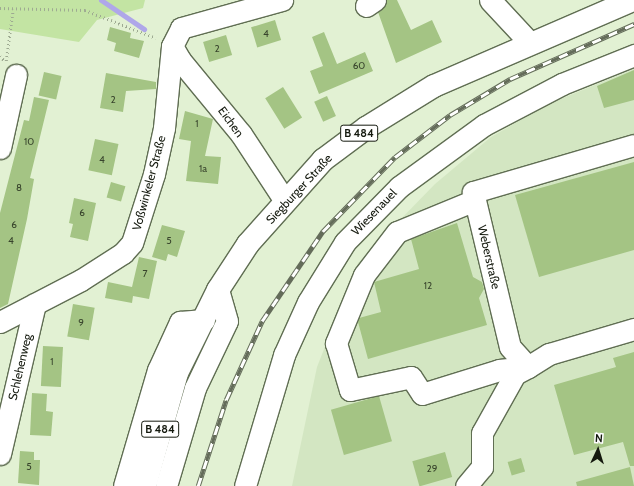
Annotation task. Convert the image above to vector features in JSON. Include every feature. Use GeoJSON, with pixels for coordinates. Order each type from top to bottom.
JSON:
{"type":"FeatureCollection","features":[{"type":"Feature","properties":{"kind":"main road","name":"Siegburger Straße"},"geometry":{"type":"LineString","coordinates":[[145,486],[177,373],[218,290],[248,244],[323,160],[399,106],[530,43],[633,0]]}},
{"type":"Feature","properties":{"kind":"street"},"geometry":{"type":"LineString","coordinates":[[171,55],[180,28],[191,23],[282,0]]}},
{"type":"Feature","properties":{"kind":"street"},"geometry":{"type":"LineString","coordinates":[[490,0],[530,43]]}},
{"type":"Feature","properties":{"kind":"street","name":"Eichen"},"geometry":{"type":"LineString","coordinates":[[171,55],[180,60],[232,122],[285,201]]}},
{"type":"Feature","properties":{"kind":"street","name":"Voßwinkeler Straße"},"geometry":{"type":"LineString","coordinates":[[0,322],[35,304],[117,257],[132,243],[159,151],[171,55]]}},
{"type":"Feature","properties":{"kind":"street","name":"Wiesenauel"},"geometry":{"type":"LineString","coordinates":[[245,486],[284,355],[308,302],[345,242],[399,187],[484,125],[562,84],[634,55]]}},
{"type":"Feature","properties":{"kind":"street"},"geometry":{"type":"LineString","coordinates":[[0,148],[11,68]]}},
{"type":"Feature","properties":{"kind":"street"},"geometry":{"type":"LineString","coordinates":[[528,367],[499,370],[422,394],[411,376],[350,390],[336,343],[364,275],[397,232],[475,200],[473,192],[634,145]]}},
{"type":"Feature","properties":{"kind":"street","name":"Weberstraße"},"geometry":{"type":"LineString","coordinates":[[475,200],[510,347],[528,367]]}},
{"type":"Feature","properties":{"kind":"street"},"geometry":{"type":"LineString","coordinates":[[166,486],[195,388],[227,321],[218,290]]}},
{"type":"Feature","properties":{"kind":"street","name":"Schlehenweg"},"geometry":{"type":"LineString","coordinates":[[0,454],[35,304]]}},
{"type":"Feature","properties":{"kind":"street"},"geometry":{"type":"LineString","coordinates":[[124,486],[158,370],[180,322],[204,320]]}},
{"type":"Feature","properties":{"kind":"street"},"geometry":{"type":"LineString","coordinates":[[466,486],[482,467],[482,433],[515,374],[549,354],[634,329]]}},
{"type":"Feature","properties":{"kind":"path"},"geometry":{"type":"LineString","coordinates":[[0,8],[85,10],[138,28],[171,55]]}},
{"type":"Feature","properties":{"kind":"path"},"geometry":{"type":"LineString","coordinates":[[11,68],[13,9]]}},
{"type":"Feature","properties":{"kind":"shaded area"},"geometry":{"type":"Polygon","coordinates":[[[634,69],[634,486],[292,486],[317,367],[358,263],[435,184],[491,137],[551,103],[634,69]]]}},
{"type":"Feature","properties":{"kind":"green space"},"geometry":{"type":"Polygon","coordinates":[[[0,0],[145,0],[143,8],[97,20],[79,42],[0,29],[0,0]]]}},
{"type":"Feature","properties":{"kind":"building"},"geometry":{"type":"Polygon","coordinates":[[[387,0],[397,0],[411,30],[432,20],[442,42],[396,63],[378,12],[387,0]]]}},
{"type":"Feature","properties":{"kind":"building"},"geometry":{"type":"Polygon","coordinates":[[[275,20],[281,40],[257,47],[251,27],[275,20]]]}},
{"type":"Feature","properties":{"kind":"building"},"geometry":{"type":"Polygon","coordinates":[[[110,27],[131,33],[130,38],[144,41],[139,58],[114,51],[116,43],[107,40],[110,27]]]}},
{"type":"Feature","properties":{"kind":"building"},"geometry":{"type":"Polygon","coordinates":[[[324,32],[337,64],[365,52],[373,71],[319,94],[310,71],[323,66],[312,37],[324,32]]]}},
{"type":"Feature","properties":{"kind":"building"},"geometry":{"type":"Polygon","coordinates":[[[226,35],[232,55],[209,62],[203,42],[226,35]]]}},
{"type":"Feature","properties":{"kind":"building"},"geometry":{"type":"Polygon","coordinates":[[[634,70],[634,100],[604,108],[597,86],[634,70]]]}},
{"type":"Feature","properties":{"kind":"building"},"geometry":{"type":"Polygon","coordinates":[[[44,72],[62,76],[56,99],[39,95],[44,72]]]}},
{"type":"Feature","properties":{"kind":"building"},"geometry":{"type":"Polygon","coordinates":[[[106,73],[156,82],[156,89],[126,91],[123,112],[100,108],[106,73]]]}},
{"type":"Feature","properties":{"kind":"building"},"geometry":{"type":"Polygon","coordinates":[[[283,87],[302,118],[284,129],[265,98],[283,87]]]}},
{"type":"Feature","properties":{"kind":"building"},"geometry":{"type":"Polygon","coordinates":[[[327,96],[336,116],[323,122],[314,102],[327,96]]]}},
{"type":"Feature","properties":{"kind":"building"},"geometry":{"type":"Polygon","coordinates":[[[34,97],[49,100],[30,178],[34,179],[27,219],[8,304],[0,308],[0,213],[24,120],[29,121],[34,97]]]}},
{"type":"Feature","properties":{"kind":"building"},"geometry":{"type":"Polygon","coordinates":[[[185,111],[213,119],[205,156],[221,157],[218,184],[186,181],[191,141],[179,139],[185,111]]]}},
{"type":"Feature","properties":{"kind":"building"},"geometry":{"type":"Polygon","coordinates":[[[95,139],[118,144],[112,175],[88,170],[95,139]]]}},
{"type":"Feature","properties":{"kind":"building"},"geometry":{"type":"Polygon","coordinates":[[[634,162],[634,250],[539,277],[515,195],[634,162]]]}},
{"type":"Feature","properties":{"kind":"building"},"geometry":{"type":"Polygon","coordinates":[[[111,182],[125,186],[121,202],[107,197],[111,182]]]}},
{"type":"Feature","properties":{"kind":"building"},"geometry":{"type":"Polygon","coordinates":[[[74,198],[96,203],[88,241],[70,237],[73,224],[69,223],[74,198]]]}},
{"type":"Feature","properties":{"kind":"building"},"geometry":{"type":"Polygon","coordinates":[[[457,223],[473,277],[482,282],[484,289],[479,298],[487,325],[368,359],[358,322],[359,318],[381,312],[374,282],[419,269],[411,239],[457,223]]]}},
{"type":"Feature","properties":{"kind":"building"},"geometry":{"type":"Polygon","coordinates":[[[162,225],[185,231],[177,257],[168,254],[166,261],[152,257],[162,225]]]}},
{"type":"Feature","properties":{"kind":"building"},"geometry":{"type":"Polygon","coordinates":[[[139,257],[157,261],[149,299],[133,296],[132,303],[105,298],[108,282],[132,287],[139,257]]]}},
{"type":"Feature","properties":{"kind":"building"},"geometry":{"type":"Polygon","coordinates":[[[73,304],[95,308],[89,340],[67,336],[73,304]]]}},
{"type":"Feature","properties":{"kind":"building"},"geometry":{"type":"Polygon","coordinates":[[[43,346],[63,347],[61,387],[41,386],[43,346]]]}},
{"type":"Feature","properties":{"kind":"building"},"geometry":{"type":"Polygon","coordinates":[[[634,352],[634,466],[630,466],[623,442],[574,455],[554,385],[616,367],[613,358],[634,352]]]}},
{"type":"Feature","properties":{"kind":"building"},"geometry":{"type":"Polygon","coordinates":[[[32,393],[47,394],[46,411],[53,412],[51,436],[30,435],[32,393]]]}},
{"type":"Feature","properties":{"kind":"building"},"geometry":{"type":"Polygon","coordinates":[[[379,396],[392,441],[344,455],[331,410],[379,396]]]}},
{"type":"Feature","properties":{"kind":"building"},"geometry":{"type":"Polygon","coordinates":[[[20,451],[34,452],[34,460],[40,460],[39,485],[18,483],[20,451]]]}},
{"type":"Feature","properties":{"kind":"building"},"geometry":{"type":"Polygon","coordinates":[[[445,452],[452,477],[419,486],[412,461],[445,452]]]}},
{"type":"Feature","properties":{"kind":"building"},"geometry":{"type":"Polygon","coordinates":[[[521,458],[525,471],[512,475],[508,462],[521,458]]]}},
{"type":"Feature","properties":{"kind":"building"},"geometry":{"type":"Polygon","coordinates":[[[630,467],[634,486],[577,486],[576,482],[630,467]]]}},
{"type":"Feature","properties":{"kind":"waterway"},"geometry":{"type":"LineString","coordinates":[[101,0],[144,29]]}},
{"type":"Feature","properties":{"kind":"railway"},"geometry":{"type":"LineString","coordinates":[[198,486],[226,400],[262,321],[323,231],[395,157],[450,115],[510,79],[634,24]]}}]}
